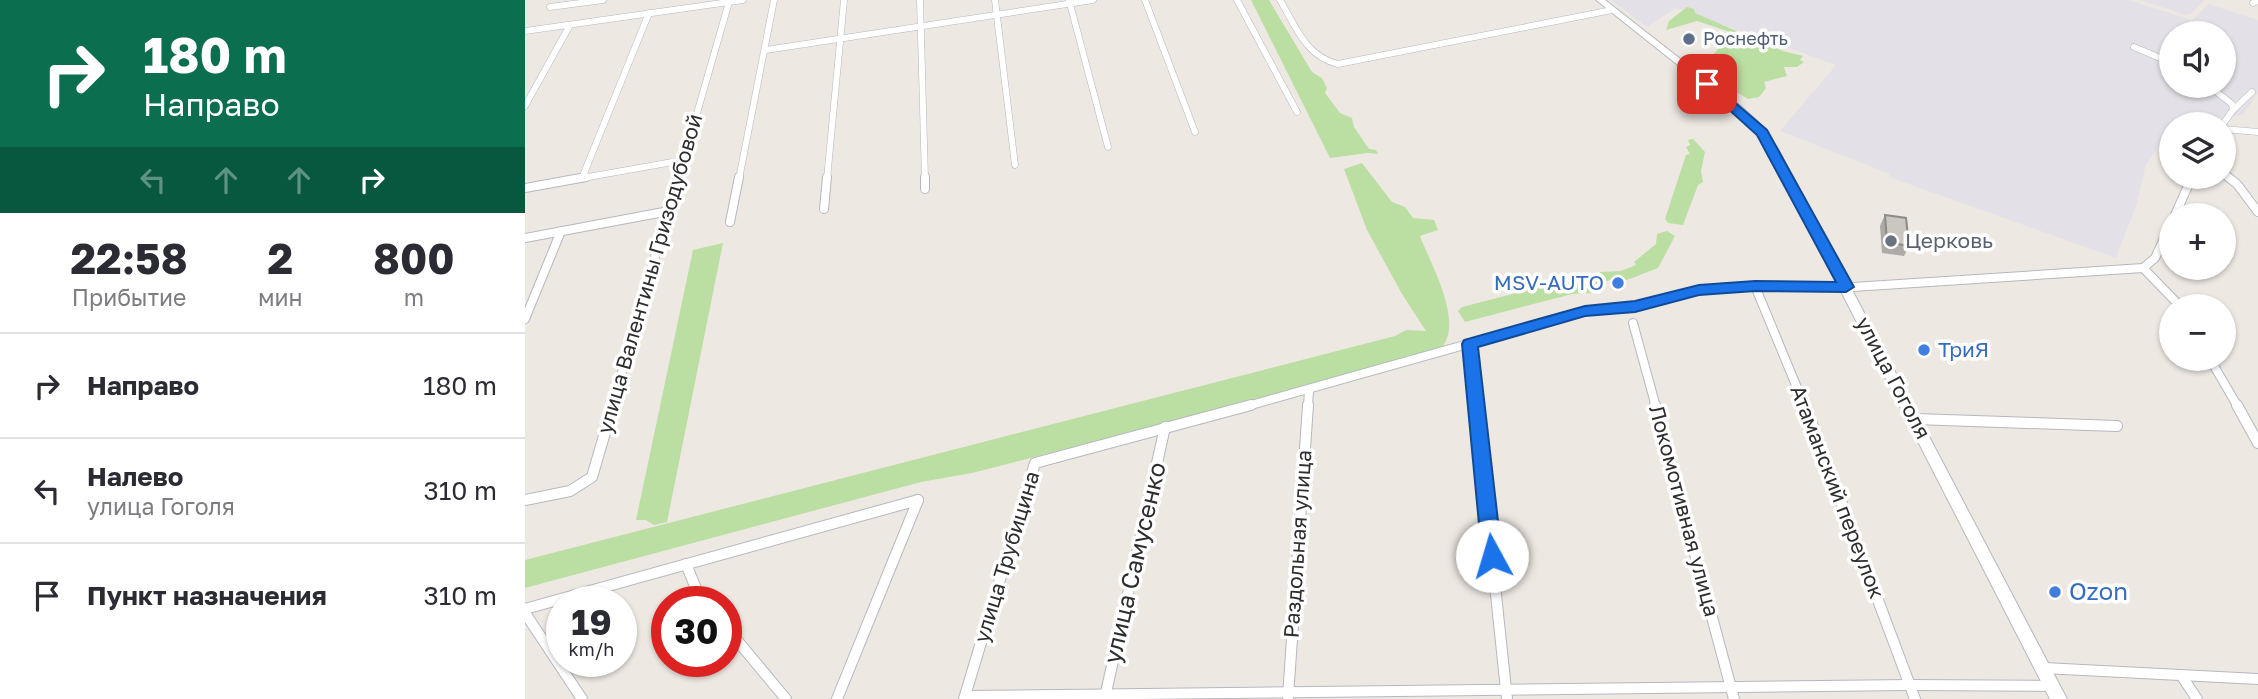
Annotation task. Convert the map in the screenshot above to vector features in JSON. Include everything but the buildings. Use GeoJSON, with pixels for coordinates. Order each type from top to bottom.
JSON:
{"type":"FeatureCollection","features":[{"type":"Feature","properties":{"kind":"main road","name":"улица Гоголя"},"geometry":{"type":"LineString","coordinates":[[1600,0],[1756,125],[1787,173],[2059,699]]}},
{"type":"Feature","properties":{"kind":"street"},"geometry":{"type":"LineString","coordinates":[[550,7],[603,0]]}},
{"type":"Feature","properties":{"kind":"street"},"geometry":{"type":"LineString","coordinates":[[525,31],[743,0]]}},
{"type":"Feature","properties":{"kind":"street"},"geometry":{"type":"LineString","coordinates":[[730,222],[774,0]]}},
{"type":"Feature","properties":{"kind":"street"},"geometry":{"type":"LineString","coordinates":[[824,209],[844,0]]}},
{"type":"Feature","properties":{"kind":"street"},"geometry":{"type":"LineString","coordinates":[[920,0],[925,189]]}},
{"type":"Feature","properties":{"kind":"street"},"geometry":{"type":"LineString","coordinates":[[995,0],[1015,165]]}},
{"type":"Feature","properties":{"kind":"street"},"geometry":{"type":"LineString","coordinates":[[766,50],[1093,0]]}},
{"type":"Feature","properties":{"kind":"street"},"geometry":{"type":"LineString","coordinates":[[1145,0],[1195,132]]}},
{"type":"Feature","properties":{"kind":"street"},"geometry":{"type":"LineString","coordinates":[[1237,0],[1297,112]]}},
{"type":"Feature","properties":{"kind":"street"},"geometry":{"type":"LineString","coordinates":[[1280,0],[1314,55],[1324,62],[1338,64],[1612,10]]}},
{"type":"Feature","properties":{"kind":"street","name":"улица Валентины Гризодубовой"},"geometry":{"type":"LineString","coordinates":[[525,500],[574,489],[584,485],[592,477],[729,2]]}},
{"type":"Feature","properties":{"kind":"street"},"geometry":{"type":"LineString","coordinates":[[1070,2],[1108,147]]}},
{"type":"Feature","properties":{"kind":"street"},"geometry":{"type":"LineString","coordinates":[[582,178],[649,13]]}},
{"type":"Feature","properties":{"kind":"street"},"geometry":{"type":"LineString","coordinates":[[525,106],[570,25]]}},
{"type":"Feature","properties":{"kind":"street"},"geometry":{"type":"LineString","coordinates":[[2134,47],[2159,58]]}},
{"type":"Feature","properties":{"kind":"street"},"geometry":{"type":"LineString","coordinates":[[2233,110],[2252,92]]}},
{"type":"Feature","properties":{"kind":"street"},"geometry":{"type":"LineString","coordinates":[[2224,98],[2232,104],[2233,110]]}},
{"type":"Feature","properties":{"kind":"street"},"geometry":{"type":"LineString","coordinates":[[2236,129],[2258,132]]}},
{"type":"Feature","properties":{"kind":"street"},"geometry":{"type":"LineString","coordinates":[[525,188],[684,160]]}},
{"type":"Feature","properties":{"kind":"street"},"geometry":{"type":"LineString","coordinates":[[2236,183],[2258,212]]}},
{"type":"Feature","properties":{"kind":"street"},"geometry":{"type":"LineString","coordinates":[[525,238],[669,211]]}},
{"type":"Feature","properties":{"kind":"street"},"geometry":{"type":"LineString","coordinates":[[525,319],[561,231]]}},
{"type":"Feature","properties":{"kind":"street"},"geometry":{"type":"LineString","coordinates":[[1165,427],[1309,390],[1585,311],[1635,306],[1699,290],[1755,286],[1846,287],[2143,268],[2155,258],[2159,250]]}},
{"type":"Feature","properties":{"kind":"street"},"geometry":{"type":"LineString","coordinates":[[2143,268],[2168,294]]}},
{"type":"Feature","properties":{"kind":"street","name":"Атаманский переулок"},"geometry":{"type":"LineString","coordinates":[[1755,286],[1824,452],[1915,699]]}},
{"type":"Feature","properties":{"kind":"street","name":"Локомотивная улица"},"geometry":{"type":"LineString","coordinates":[[1633,323],[1733,693]]}},
{"type":"Feature","properties":{"kind":"street"},"geometry":{"type":"LineString","coordinates":[[1470,344],[1507,694]]}},
{"type":"Feature","properties":{"kind":"street"},"geometry":{"type":"LineString","coordinates":[[2217,371],[2258,443]]}},
{"type":"Feature","properties":{"kind":"street","name":"Раздольная улица"},"geometry":{"type":"LineString","coordinates":[[1288,696],[1309,390]]}},
{"type":"Feature","properties":{"kind":"street"},"geometry":{"type":"LineString","coordinates":[[1915,419],[2117,426]]}},
{"type":"Feature","properties":{"kind":"street","name":"улица Самусенко"},"geometry":{"type":"LineString","coordinates":[[1105,697],[1165,427]]}},
{"type":"Feature","properties":{"kind":"street","name":"улица Трубицина"},"geometry":{"type":"LineString","coordinates":[[964,697],[1035,463],[1165,427]]}},
{"type":"Feature","properties":{"kind":"street"},"geometry":{"type":"LineString","coordinates":[[582,699],[525,611],[918,500],[837,699]]}},
{"type":"Feature","properties":{"kind":"street"},"geometry":{"type":"LineString","coordinates":[[686,564],[695,586]]}},
{"type":"Feature","properties":{"kind":"street"},"geometry":{"type":"LineString","coordinates":[[742,646],[786,699]]}},
{"type":"Feature","properties":{"kind":"street"},"geometry":{"type":"LineString","coordinates":[[2044,668],[2258,679]]}},
{"type":"Feature","properties":{"kind":"street"},"geometry":{"type":"LineString","coordinates":[[2182,675],[2197,699]]}},
{"type":"Feature","properties":{"kind":"street"},"geometry":{"type":"LineString","coordinates":[[964,697],[1733,693],[1909,685],[2053,686]]}},
{"type":"Feature","properties":{"kind":"shaded area"},"geometry":{"type":"Polygon","coordinates":[[[1611,0],[2129,0],[2192,20],[2208,4],[2258,20],[2258,93],[2243,115],[2236,116],[2236,112],[2159,112],[2159,146],[2146,164],[2136,206],[2116,258],[1889,177],[1890,174],[1780,131],[1836,65],[1676,8],[1647,27],[1611,0]]]}},
{"type":"Feature","properties":{"kind":"shaded area"},"geometry":{"type":"Polygon","coordinates":[[[2140,0],[2205,0],[2192,13],[2185,15],[2140,0]]]}},
{"type":"Feature","properties":{"kind":"green space"},"geometry":{"type":"Polygon","coordinates":[[[1251,0],[1269,0],[1312,72],[1322,78],[1327,88],[1325,93],[1340,113],[1352,118],[1354,127],[1369,149],[1376,150],[1378,154],[1330,158],[1251,0]]]}},
{"type":"Feature","properties":{"kind":"green space"},"geometry":{"type":"Polygon","coordinates":[[[1687,7],[1694,9],[1695,13],[1783,51],[1803,56],[1800,60],[1804,62],[1797,67],[1784,67],[1787,76],[1764,82],[1766,88],[1759,97],[1748,99],[1726,91],[1696,65],[1712,62],[1710,58],[1733,33],[1697,21],[1666,30],[1669,21],[1687,7]]]}},
{"type":"Feature","properties":{"kind":"green space"},"geometry":{"type":"Polygon","coordinates":[[[1693,139],[1705,152],[1701,171],[1703,182],[1698,185],[1683,225],[1668,223],[1665,219],[1686,155],[1690,154],[1686,147],[1690,145],[1688,140],[1693,139]]]}},
{"type":"Feature","properties":{"kind":"green space"},"geometry":{"type":"Polygon","coordinates":[[[1362,163],[1392,202],[1405,207],[1413,218],[1434,220],[1438,230],[1420,236],[1443,292],[1449,322],[1448,336],[1442,347],[1435,352],[972,473],[921,482],[525,588],[525,560],[1395,336],[1406,330],[1426,331],[1367,230],[1344,169],[1362,163]]]}},
{"type":"Feature","properties":{"kind":"green space"},"geometry":{"type":"Polygon","coordinates":[[[1667,231],[1675,236],[1658,268],[1627,280],[1615,278],[1597,285],[1592,293],[1572,294],[1465,322],[1458,311],[1462,307],[1563,281],[1584,283],[1599,280],[1600,272],[1621,271],[1636,265],[1634,262],[1656,244],[1657,234],[1667,231]]]}},
{"type":"Feature","properties":{"kind":"green space"},"geometry":{"type":"Polygon","coordinates":[[[723,243],[667,522],[654,525],[646,520],[636,520],[693,250],[723,243]]]}},
{"type":"Feature","properties":{"kind":"place","name":"Роснефть"},"geometry":{"type":"Point","coordinates":[1689,39]}},
{"type":"Feature","properties":{"kind":"place","name":"Церковь"},"geometry":{"type":"Point","coordinates":[1891,241]}},
{"type":"Feature","properties":{"kind":"place","name":"MSV-AUTO"},"geometry":{"type":"Point","coordinates":[1618,283]}},
{"type":"Feature","properties":{"kind":"place","name":"ТриЯ"},"geometry":{"type":"Point","coordinates":[1924,350]}},
{"type":"Feature","properties":{"kind":"place","name":"Ozon"},"geometry":{"type":"Point","coordinates":[2055,592]}},
{"type":"Feature","properties":{"kind":"route"},"geometry":{"type":"LineString","coordinates":[[1492,556],[1470,344],[1585,311],[1635,306],[1699,290],[1755,286],[1846,287],[1787,173],[1763,133],[1707,84]]}}]}
